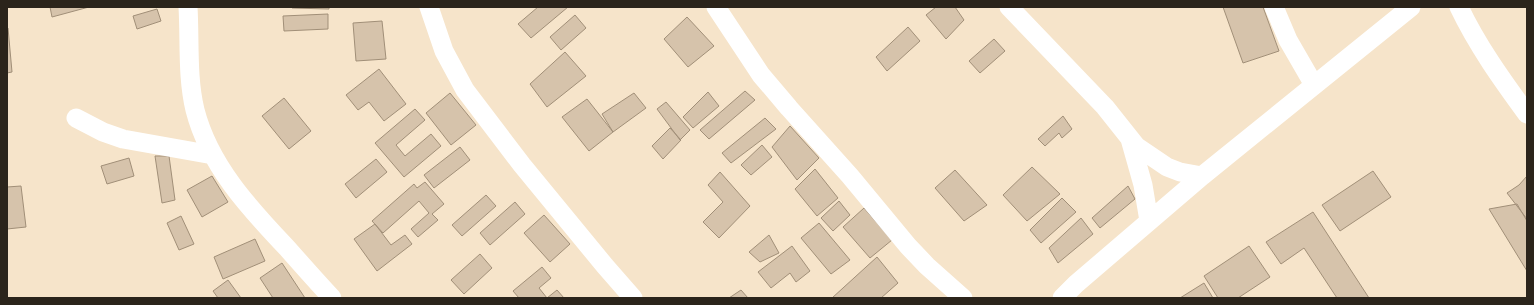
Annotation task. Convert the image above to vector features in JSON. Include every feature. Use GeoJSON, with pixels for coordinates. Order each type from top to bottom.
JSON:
{"type":"FeatureCollection","features":[{"type":"Feature","properties":{"kind":"street"},"geometry":{"type":"LineString","coordinates":[[188,7],[190,74],[194,108],[213,155],[225,175],[251,209],[332,298]]}},
{"type":"Feature","properties":{"kind":"street"},"geometry":{"type":"LineString","coordinates":[[429,7],[444,52],[465,90],[522,165],[633,298]]}},
{"type":"Feature","properties":{"kind":"street"},"geometry":{"type":"LineString","coordinates":[[716,7],[761,75],[789,108],[850,176],[908,246],[927,266],[963,298]]}},
{"type":"Feature","properties":{"kind":"street"},"geometry":{"type":"LineString","coordinates":[[1008,7],[1105,107],[1136,146],[1167,167],[1180,172],[1202,176]]}},
{"type":"Feature","properties":{"kind":"street"},"geometry":{"type":"LineString","coordinates":[[1274,7],[1288,40],[1314,85]]}},
{"type":"Feature","properties":{"kind":"street"},"geometry":{"type":"LineString","coordinates":[[1062,298],[1202,176],[1411,7]]}},
{"type":"Feature","properties":{"kind":"street"},"geometry":{"type":"LineString","coordinates":[[1459,7],[1470,30],[1505,85],[1527,114]]}},
{"type":"Feature","properties":{"kind":"street"},"geometry":{"type":"LineString","coordinates":[[76,118],[103,132],[123,139],[213,155]]}},
{"type":"Feature","properties":{"kind":"street"},"geometry":{"type":"LineString","coordinates":[[1130,139],[1143,185],[1149,221]]}},
{"type":"Feature","properties":{"kind":"building"},"geometry":{"type":"Polygon","coordinates":[[[50,7],[89,7],[52,17],[50,7]]]}},
{"type":"Feature","properties":{"kind":"building"},"geometry":{"type":"Polygon","coordinates":[[[329,7],[329,9],[292,8],[329,7]]]}},
{"type":"Feature","properties":{"kind":"building"},"geometry":{"type":"Polygon","coordinates":[[[538,7],[568,7],[531,38],[518,24],[538,7]]]}},
{"type":"Feature","properties":{"kind":"building"},"geometry":{"type":"Polygon","coordinates":[[[936,7],[955,7],[964,20],[946,39],[926,15],[936,7]]]}},
{"type":"Feature","properties":{"kind":"building"},"geometry":{"type":"Polygon","coordinates":[[[1223,7],[1263,7],[1279,51],[1243,63],[1223,7]]]}},
{"type":"Feature","properties":{"kind":"building"},"geometry":{"type":"Polygon","coordinates":[[[157,9],[161,21],[137,29],[133,16],[157,9]]]}},
{"type":"Feature","properties":{"kind":"building"},"geometry":{"type":"Polygon","coordinates":[[[328,14],[328,29],[284,31],[283,16],[328,14]]]}},
{"type":"Feature","properties":{"kind":"building"},"geometry":{"type":"Polygon","coordinates":[[[575,15],[586,28],[561,50],[550,37],[575,15]]]}},
{"type":"Feature","properties":{"kind":"building"},"geometry":{"type":"Polygon","coordinates":[[[687,17],[714,46],[688,67],[664,39],[687,17]]]}},
{"type":"Feature","properties":{"kind":"building"},"geometry":{"type":"Polygon","coordinates":[[[382,21],[386,59],[356,61],[353,23],[382,21]]]}},
{"type":"Feature","properties":{"kind":"building"},"geometry":{"type":"Polygon","coordinates":[[[908,27],[920,41],[887,71],[876,57],[908,27]]]}},
{"type":"Feature","properties":{"kind":"building"},"geometry":{"type":"Polygon","coordinates":[[[7,28],[12,72],[7,73],[7,28]]]}},
{"type":"Feature","properties":{"kind":"building"},"geometry":{"type":"Polygon","coordinates":[[[994,39],[1005,51],[980,73],[969,61],[994,39]]]}},
{"type":"Feature","properties":{"kind":"building"},"geometry":{"type":"Polygon","coordinates":[[[565,52],[586,76],[547,107],[530,84],[565,52]]]}},
{"type":"Feature","properties":{"kind":"building"},"geometry":{"type":"Polygon","coordinates":[[[379,69],[406,104],[384,121],[369,102],[358,110],[346,95],[379,69]]]}},
{"type":"Feature","properties":{"kind":"building"},"geometry":{"type":"Polygon","coordinates":[[[745,91],[755,100],[709,139],[700,130],[745,91]]]}},
{"type":"Feature","properties":{"kind":"building"},"geometry":{"type":"Polygon","coordinates":[[[708,92],[719,106],[693,128],[683,117],[708,92]]]}},
{"type":"Feature","properties":{"kind":"building"},"geometry":{"type":"Polygon","coordinates":[[[450,93],[476,125],[451,145],[426,113],[450,93]]]}},
{"type":"Feature","properties":{"kind":"building"},"geometry":{"type":"Polygon","coordinates":[[[634,93],[646,108],[613,132],[602,114],[634,93]]]}},
{"type":"Feature","properties":{"kind":"building"},"geometry":{"type":"Polygon","coordinates":[[[284,98],[311,131],[289,149],[262,116],[284,98]]]}},
{"type":"Feature","properties":{"kind":"building"},"geometry":{"type":"Polygon","coordinates":[[[587,99],[613,132],[589,151],[562,117],[587,99]]]}},
{"type":"Feature","properties":{"kind":"building"},"geometry":{"type":"Polygon","coordinates":[[[666,102],[690,130],[680,140],[657,109],[666,102]]]}},
{"type":"Feature","properties":{"kind":"building"},"geometry":{"type":"Polygon","coordinates":[[[415,109],[425,120],[396,145],[405,156],[431,134],[441,146],[404,177],[375,143],[415,109]]]}},
{"type":"Feature","properties":{"kind":"building"},"geometry":{"type":"Polygon","coordinates":[[[1063,116],[1072,129],[1062,138],[1059,133],[1045,146],[1038,139],[1063,116]]]}},
{"type":"Feature","properties":{"kind":"building"},"geometry":{"type":"Polygon","coordinates":[[[765,118],[776,129],[731,163],[722,153],[765,118]]]}},
{"type":"Feature","properties":{"kind":"building"},"geometry":{"type":"Polygon","coordinates":[[[790,126],[819,158],[797,180],[772,147],[790,126]]]}},
{"type":"Feature","properties":{"kind":"building"},"geometry":{"type":"Polygon","coordinates":[[[670,128],[681,140],[663,159],[652,146],[670,128]]]}},
{"type":"Feature","properties":{"kind":"building"},"geometry":{"type":"Polygon","coordinates":[[[762,145],[772,157],[751,175],[741,165],[762,145]]]}},
{"type":"Feature","properties":{"kind":"building"},"geometry":{"type":"Polygon","coordinates":[[[460,147],[470,160],[434,188],[424,175],[460,147]]]}},
{"type":"Feature","properties":{"kind":"building"},"geometry":{"type":"Polygon","coordinates":[[[155,156],[169,156],[175,200],[162,203],[155,156]]]}},
{"type":"Feature","properties":{"kind":"building"},"geometry":{"type":"Polygon","coordinates":[[[129,158],[134,176],[107,184],[101,166],[129,158]]]}},
{"type":"Feature","properties":{"kind":"building"},"geometry":{"type":"Polygon","coordinates":[[[376,159],[387,172],[356,198],[345,184],[376,159]]]}},
{"type":"Feature","properties":{"kind":"building"},"geometry":{"type":"Polygon","coordinates":[[[1032,167],[1060,194],[1027,221],[1003,195],[1032,167]]]}},
{"type":"Feature","properties":{"kind":"building"},"geometry":{"type":"Polygon","coordinates":[[[815,169],[838,198],[817,216],[795,189],[815,169]]]}},
{"type":"Feature","properties":{"kind":"building"},"geometry":{"type":"Polygon","coordinates":[[[955,170],[987,205],[964,221],[935,188],[955,170]]]}},
{"type":"Feature","properties":{"kind":"building"},"geometry":{"type":"Polygon","coordinates":[[[1373,171],[1391,197],[1340,231],[1322,205],[1373,171]]]}},
{"type":"Feature","properties":{"kind":"building"},"geometry":{"type":"Polygon","coordinates":[[[720,172],[750,206],[719,238],[703,222],[723,202],[708,185],[720,172]]]}},
{"type":"Feature","properties":{"kind":"building"},"geometry":{"type":"Polygon","coordinates":[[[212,176],[228,202],[202,217],[187,190],[212,176]]]}},
{"type":"Feature","properties":{"kind":"building"},"geometry":{"type":"Polygon","coordinates":[[[1527,176],[1527,219],[1507,193],[1519,185],[1527,176]]]}},
{"type":"Feature","properties":{"kind":"building"},"geometry":{"type":"Polygon","coordinates":[[[425,182],[444,204],[432,214],[438,220],[418,237],[411,229],[429,213],[419,201],[383,233],[372,221],[414,184],[417,188],[425,182]]]}},
{"type":"Feature","properties":{"kind":"building"},"geometry":{"type":"Polygon","coordinates":[[[21,186],[26,227],[7,229],[7,187],[21,186]]]}},
{"type":"Feature","properties":{"kind":"building"},"geometry":{"type":"Polygon","coordinates":[[[1128,186],[1135,199],[1100,228],[1092,218],[1128,186]]]}},
{"type":"Feature","properties":{"kind":"building"},"geometry":{"type":"Polygon","coordinates":[[[486,195],[496,206],[462,236],[452,225],[486,195]]]}},
{"type":"Feature","properties":{"kind":"building"},"geometry":{"type":"Polygon","coordinates":[[[1062,198],[1076,212],[1041,243],[1030,230],[1062,198]]]}},
{"type":"Feature","properties":{"kind":"building"},"geometry":{"type":"Polygon","coordinates":[[[839,201],[850,215],[833,231],[821,218],[839,201]]]}},
{"type":"Feature","properties":{"kind":"building"},"geometry":{"type":"Polygon","coordinates":[[[515,202],[525,214],[490,245],[480,233],[515,202]]]}},
{"type":"Feature","properties":{"kind":"building"},"geometry":{"type":"Polygon","coordinates":[[[1517,204],[1527,221],[1527,271],[1489,209],[1517,204]]]}},
{"type":"Feature","properties":{"kind":"building"},"geometry":{"type":"Polygon","coordinates":[[[864,208],[892,240],[870,258],[843,227],[864,208]]]}},
{"type":"Feature","properties":{"kind":"building"},"geometry":{"type":"Polygon","coordinates":[[[1313,212],[1369,298],[1337,298],[1304,248],[1281,264],[1266,242],[1313,212]]]}},
{"type":"Feature","properties":{"kind":"building"},"geometry":{"type":"Polygon","coordinates":[[[544,215],[570,244],[550,262],[524,233],[544,215]]]}},
{"type":"Feature","properties":{"kind":"building"},"geometry":{"type":"Polygon","coordinates":[[[181,216],[194,244],[179,250],[167,223],[181,216]]]}},
{"type":"Feature","properties":{"kind":"building"},"geometry":{"type":"Polygon","coordinates":[[[1081,218],[1093,234],[1058,263],[1049,248],[1081,218]]]}},
{"type":"Feature","properties":{"kind":"building"},"geometry":{"type":"Polygon","coordinates":[[[819,223],[850,260],[831,274],[801,238],[819,223]]]}},
{"type":"Feature","properties":{"kind":"building"},"geometry":{"type":"Polygon","coordinates":[[[375,224],[391,245],[405,235],[412,244],[377,271],[354,239],[375,224]]]}},
{"type":"Feature","properties":{"kind":"building"},"geometry":{"type":"Polygon","coordinates":[[[769,235],[779,253],[760,262],[749,252],[769,235]]]}},
{"type":"Feature","properties":{"kind":"building"},"geometry":{"type":"Polygon","coordinates":[[[255,239],[265,261],[223,279],[214,257],[255,239]]]}},
{"type":"Feature","properties":{"kind":"building"},"geometry":{"type":"Polygon","coordinates":[[[792,246],[810,271],[796,282],[790,273],[771,288],[758,272],[792,246]]]}},
{"type":"Feature","properties":{"kind":"building"},"geometry":{"type":"Polygon","coordinates":[[[1249,246],[1270,277],[1238,298],[1218,298],[1204,276],[1249,246]]]}},
{"type":"Feature","properties":{"kind":"building"},"geometry":{"type":"Polygon","coordinates":[[[480,254],[492,268],[464,294],[451,280],[480,254]]]}},
{"type":"Feature","properties":{"kind":"building"},"geometry":{"type":"Polygon","coordinates":[[[877,257],[898,283],[881,298],[832,298],[877,257]]]}},
{"type":"Feature","properties":{"kind":"building"},"geometry":{"type":"Polygon","coordinates":[[[282,263],[305,298],[273,298],[260,278],[282,263]]]}},
{"type":"Feature","properties":{"kind":"building"},"geometry":{"type":"Polygon","coordinates":[[[542,267],[551,278],[539,288],[547,298],[519,298],[513,291],[542,267]]]}},
{"type":"Feature","properties":{"kind":"building"},"geometry":{"type":"Polygon","coordinates":[[[228,280],[241,298],[218,298],[213,291],[228,280]]]}},
{"type":"Feature","properties":{"kind":"building"},"geometry":{"type":"Polygon","coordinates":[[[1204,283],[1213,298],[1180,298],[1204,283]]]}},
{"type":"Feature","properties":{"kind":"building"},"geometry":{"type":"Polygon","coordinates":[[[557,290],[564,298],[547,298],[557,290]]]}},
{"type":"Feature","properties":{"kind":"building"},"geometry":{"type":"Polygon","coordinates":[[[741,290],[748,298],[729,298],[741,290]]]}}]}
